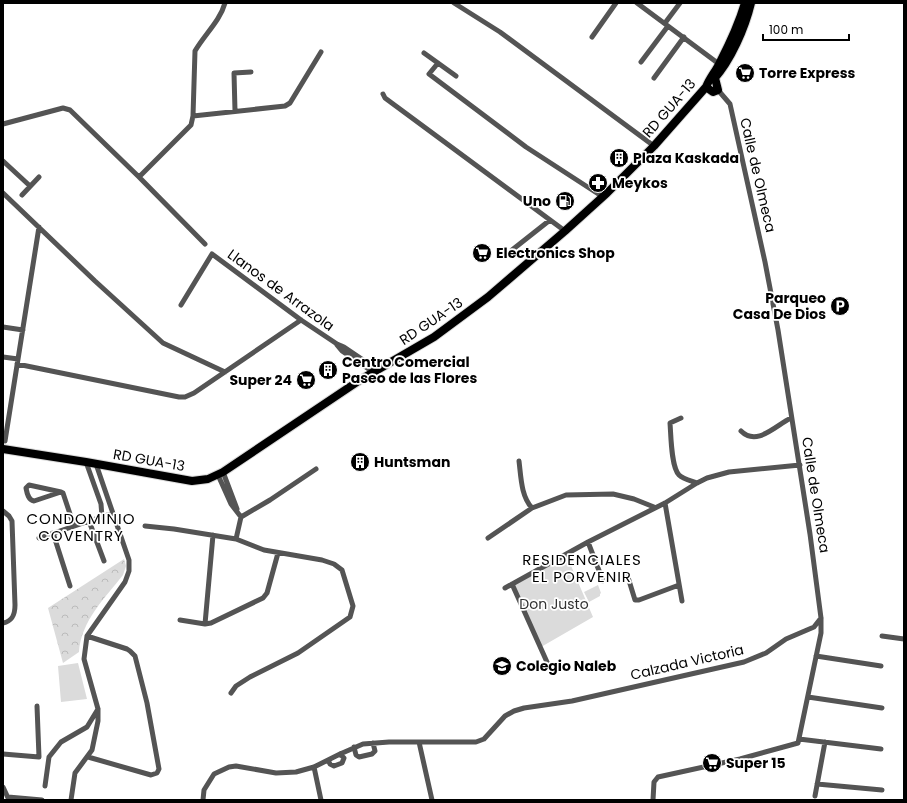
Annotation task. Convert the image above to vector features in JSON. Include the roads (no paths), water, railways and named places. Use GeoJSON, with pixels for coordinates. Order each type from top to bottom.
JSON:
{"type":"FeatureCollection","features":[{"type":"Feature","properties":{"kind":"main road","name":"RD GUA-13"},"geometry":{"type":"LineString","coordinates":[[721,66],[740,20],[745,3]]}},
{"type":"Feature","properties":{"kind":"main road","name":"RD GUA-13"},"geometry":{"type":"LineString","coordinates":[[3,450],[86,462],[192,481],[208,479],[220,474],[328,400],[434,337],[488,297],[565,231],[603,197],[654,146],[700,94],[711,89],[710,78],[721,66],[745,24],[751,3]]}},
{"type":"Feature","properties":{"kind":"main road"},"geometry":{"type":"LineString","coordinates":[[711,89],[721,66]]}},
{"type":"Feature","properties":{"kind":"street"},"geometry":{"type":"LineString","coordinates":[[139,177],[189,128],[193,121],[195,51],[219,17],[225,3]]}},
{"type":"Feature","properties":{"kind":"street"},"geometry":{"type":"LineString","coordinates":[[454,3],[500,32],[654,146]]}},
{"type":"Feature","properties":{"kind":"street"},"geometry":{"type":"LineString","coordinates":[[592,37],[616,3]]}},
{"type":"Feature","properties":{"kind":"street"},"geometry":{"type":"LineString","coordinates":[[637,3],[721,66]]}},
{"type":"Feature","properties":{"kind":"street"},"geometry":{"type":"LineString","coordinates":[[641,62],[680,3]]}},
{"type":"Feature","properties":{"kind":"street"},"geometry":{"type":"LineString","coordinates":[[654,78],[684,38]]}},
{"type":"Feature","properties":{"kind":"street"},"geometry":{"type":"LineString","coordinates":[[193,116],[285,106],[290,103],[321,52]]}},
{"type":"Feature","properties":{"kind":"street"},"geometry":{"type":"LineString","coordinates":[[424,53],[456,76]]}},
{"type":"Feature","properties":{"kind":"street"},"geometry":{"type":"LineString","coordinates":[[438,63],[429,74],[526,147],[603,197]]}},
{"type":"Feature","properties":{"kind":"street"},"geometry":{"type":"LineString","coordinates":[[235,111],[234,73],[251,72]]}},
{"type":"Feature","properties":{"kind":"street","name":"Calle de Olmeca"},"geometry":{"type":"LineString","coordinates":[[711,89],[730,104],[768,276],[800,465],[821,618],[821,633],[799,739]]}},
{"type":"Feature","properties":{"kind":"street"},"geometry":{"type":"LineString","coordinates":[[383,94],[565,231]]}},
{"type":"Feature","properties":{"kind":"street"},"geometry":{"type":"LineString","coordinates":[[3,124],[67,108],[139,177],[205,244]]}},
{"type":"Feature","properties":{"kind":"street"},"geometry":{"type":"LineString","coordinates":[[3,161],[30,186]]}},
{"type":"Feature","properties":{"kind":"street"},"geometry":{"type":"LineString","coordinates":[[22,195],[39,177]]}},
{"type":"Feature","properties":{"kind":"street"},"geometry":{"type":"LineString","coordinates":[[3,193],[94,281],[163,343],[225,372]]}},
{"type":"Feature","properties":{"kind":"street"},"geometry":{"type":"LineString","coordinates":[[512,250],[550,220]]}},
{"type":"Feature","properties":{"kind":"street"},"geometry":{"type":"LineString","coordinates":[[5,441],[39,227]]}},
{"type":"Feature","properties":{"kind":"street","name":"Llanos de Arrazola"},"geometry":{"type":"LineString","coordinates":[[181,305],[212,254],[336,344],[342,351],[375,371]]}},
{"type":"Feature","properties":{"kind":"street"},"geometry":{"type":"LineString","coordinates":[[3,357],[18,362],[179,397],[185,397],[194,393],[301,320]]}},
{"type":"Feature","properties":{"kind":"street"},"geometry":{"type":"LineString","coordinates":[[3,327],[22,330]]}},
{"type":"Feature","properties":{"kind":"street"},"geometry":{"type":"LineString","coordinates":[[681,418],[670,423],[675,467],[680,477],[697,483]]}},
{"type":"Feature","properties":{"kind":"street"},"geometry":{"type":"LineString","coordinates":[[741,431],[748,436],[760,437],[791,418]]}},
{"type":"Feature","properties":{"kind":"street"},"geometry":{"type":"LineString","coordinates":[[519,461],[525,496],[527,502],[532,508]]}},
{"type":"Feature","properties":{"kind":"street"},"geometry":{"type":"LineString","coordinates":[[86,462],[101,504],[102,517]]}},
{"type":"Feature","properties":{"kind":"street"},"geometry":{"type":"LineString","coordinates":[[71,800],[75,773],[88,757],[95,742],[98,721],[98,709],[84,659],[87,636],[125,582],[130,570],[129,560],[96,464]]}},
{"type":"Feature","properties":{"kind":"street"},"geometry":{"type":"LineString","coordinates":[[504,588],[588,542],[664,503],[697,483],[718,474],[800,465]]}},
{"type":"Feature","properties":{"kind":"street"},"geometry":{"type":"LineString","coordinates":[[241,517],[270,500],[316,469]]}},
{"type":"Feature","properties":{"kind":"street"},"geometry":{"type":"LineString","coordinates":[[220,474],[231,504],[241,517],[236,539]]}},
{"type":"Feature","properties":{"kind":"street"},"geometry":{"type":"LineString","coordinates":[[61,492],[34,501],[29,499],[26,488],[29,485],[61,492],[63,493],[74,526]]}},
{"type":"Feature","properties":{"kind":"street"},"geometry":{"type":"LineString","coordinates":[[96,490],[104,487]]}},
{"type":"Feature","properties":{"kind":"street"},"geometry":{"type":"LineString","coordinates":[[488,538],[532,508],[566,495],[613,494],[634,499],[654,507]]}},
{"type":"Feature","properties":{"kind":"street"},"geometry":{"type":"LineString","coordinates":[[664,503],[682,601]]}},
{"type":"Feature","properties":{"kind":"street"},"geometry":{"type":"LineString","coordinates":[[101,504],[113,513]]}},
{"type":"Feature","properties":{"kind":"street"},"geometry":{"type":"LineString","coordinates":[[3,511],[12,521],[15,605],[12,619],[9,622],[3,623]]}},
{"type":"Feature","properties":{"kind":"street"},"geometry":{"type":"LineString","coordinates":[[39,538],[113,513]]}},
{"type":"Feature","properties":{"kind":"street"},"geometry":{"type":"LineString","coordinates":[[89,521],[104,561]]}},
{"type":"Feature","properties":{"kind":"street"},"geometry":{"type":"LineString","coordinates":[[145,526],[236,539],[264,550],[322,560],[334,564],[342,570],[353,606],[350,617],[298,653],[250,677],[236,686],[231,693]]}},
{"type":"Feature","properties":{"kind":"street"},"geometry":{"type":"LineString","coordinates":[[52,533],[70,586]]}},
{"type":"Feature","properties":{"kind":"street"},"geometry":{"type":"LineString","coordinates":[[205,624],[213,535]]}},
{"type":"Feature","properties":{"kind":"street"},"geometry":{"type":"LineString","coordinates":[[588,542],[603,582]]}},
{"type":"Feature","properties":{"kind":"street"},"geometry":{"type":"LineString","coordinates":[[180,620],[205,624],[211,623],[263,598],[266,593],[278,553]]}},
{"type":"Feature","properties":{"kind":"street"},"geometry":{"type":"LineString","coordinates":[[627,574],[635,600],[639,600],[679,586]]}},
{"type":"Feature","properties":{"kind":"street"},"geometry":{"type":"LineString","coordinates":[[512,584],[551,671]]}},
{"type":"Feature","properties":{"kind":"street","name":"Calzada Victoria"},"geometry":{"type":"LineString","coordinates":[[203,800],[204,790],[214,774],[229,767],[236,766],[276,773],[296,772],[314,767],[363,744],[389,742],[476,742],[484,739],[505,716],[514,711],[524,708],[572,701],[744,662],[766,653],[786,639],[814,627],[821,618]]}},
{"type":"Feature","properties":{"kind":"street"},"geometry":{"type":"LineString","coordinates":[[87,636],[126,649],[136,656],[147,703],[159,768],[155,774],[148,774],[88,757]]}},
{"type":"Feature","properties":{"kind":"street"},"geometry":{"type":"LineString","coordinates":[[882,636],[904,638]]}},
{"type":"Feature","properties":{"kind":"street"},"geometry":{"type":"LineString","coordinates":[[816,656],[824,656],[881,666]]}},
{"type":"Feature","properties":{"kind":"street"},"geometry":{"type":"LineString","coordinates":[[808,697],[882,708]]}},
{"type":"Feature","properties":{"kind":"street"},"geometry":{"type":"LineString","coordinates":[[3,754],[39,757],[37,706]]}},
{"type":"Feature","properties":{"kind":"street"},"geometry":{"type":"LineString","coordinates":[[45,786],[49,757],[61,742],[87,727],[98,709]]}},
{"type":"Feature","properties":{"kind":"street"},"geometry":{"type":"LineString","coordinates":[[653,800],[654,782],[658,777],[740,759],[798,743],[799,739],[882,749]]}},
{"type":"Feature","properties":{"kind":"street"},"geometry":{"type":"LineString","coordinates":[[419,742],[432,800]]}},
{"type":"Feature","properties":{"kind":"street"},"geometry":{"type":"LineString","coordinates":[[815,796],[825,742]]}},
{"type":"Feature","properties":{"kind":"street"},"geometry":{"type":"LineString","coordinates":[[354,747],[356,755],[359,757],[372,754],[375,751],[374,743]]}},
{"type":"Feature","properties":{"kind":"street"},"geometry":{"type":"LineString","coordinates":[[328,760],[330,764],[334,766],[342,763],[344,758],[340,754]]}},
{"type":"Feature","properties":{"kind":"street"},"geometry":{"type":"LineString","coordinates":[[314,767],[321,800]]}},
{"type":"Feature","properties":{"kind":"street"},"geometry":{"type":"LineString","coordinates":[[817,784],[882,790]]}},
{"type":"Feature","properties":{"kind":"street"},"geometry":{"type":"LineString","coordinates":[[3,787],[9,799],[42,800]]}},
{"type":"Feature","properties":{"kind":"place","name":"Torre Express"},"geometry":{"type":"Point","coordinates":[745,73]}},
{"type":"Feature","properties":{"kind":"place","name":"Plaza Kaskada"},"geometry":{"type":"Point","coordinates":[619,158]}},
{"type":"Feature","properties":{"kind":"place","name":"Meykos"},"geometry":{"type":"Point","coordinates":[598,183]}},
{"type":"Feature","properties":{"kind":"place","name":"Uno"},"geometry":{"type":"Point","coordinates":[565,201]}},
{"type":"Feature","properties":{"kind":"place","name":"Electronics Shop"},"geometry":{"type":"Point","coordinates":[482,253]}},
{"type":"Feature","properties":{"kind":"place","name":"Parqueo Casa De Dios"},"geometry":{"type":"Point","coordinates":[840,306]}},
{"type":"Feature","properties":{"kind":"place","name":"Centro Comercial Paseo de las Flores"},"geometry":{"type":"Point","coordinates":[328,370]}},
{"type":"Feature","properties":{"kind":"place","name":"Super 24"},"geometry":{"type":"Point","coordinates":[306,380]}},
{"type":"Feature","properties":{"kind":"place","name":"Huntsman"},"geometry":{"type":"Point","coordinates":[360,462]}},
{"type":"Feature","properties":{"kind":"place","name":"Colegio Naleb"},"geometry":{"type":"Point","coordinates":[502,666]}},
{"type":"Feature","properties":{"kind":"place","name":"Super 15"},"geometry":{"type":"Point","coordinates":[712,763]}},
{"type":"Feature","properties":{"kind":"district","name":"CONDOMINIO COVENTRY"},"geometry":{"type":"Point","coordinates":[81,528]}},
{"type":"Feature","properties":{"kind":"district","name":"RESIDENCIALES EL PORVENIR"},"geometry":{"type":"Point","coordinates":[582,568]}},
{"type":"Feature","properties":{"kind":"park label","name":"Don Justo"},"geometry":{"type":"Point","coordinates":[554,604]}}]}
